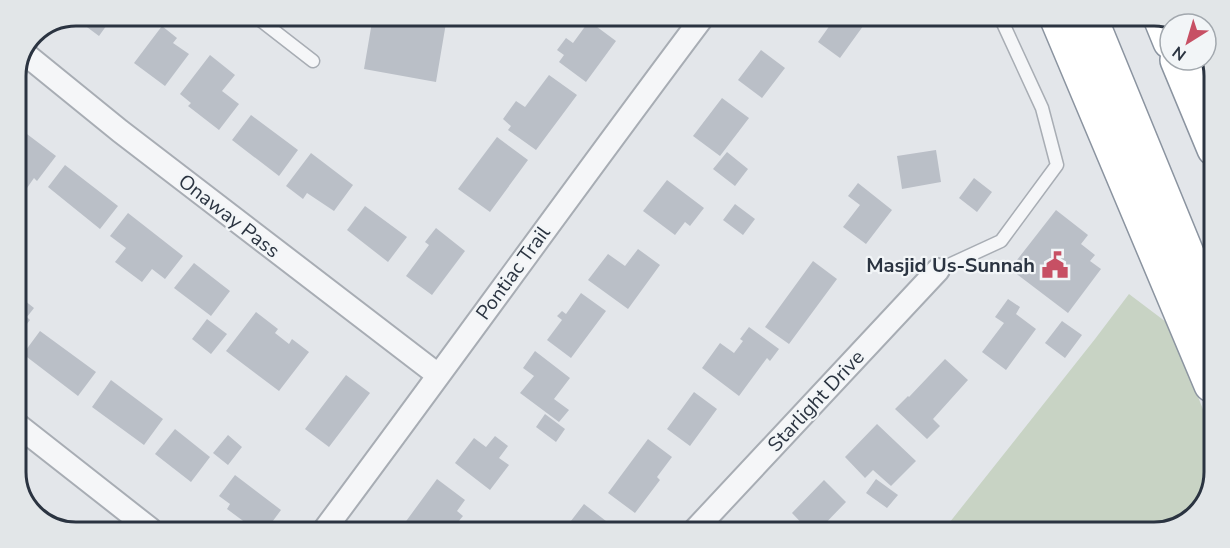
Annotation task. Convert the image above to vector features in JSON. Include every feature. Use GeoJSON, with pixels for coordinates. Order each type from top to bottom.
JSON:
{"type":"FeatureCollection","features":[{"type":"Feature","properties":{"kind":"highway"},"geometry":{"type":"LineString","coordinates":[[1060,26],[1204,368]]}},
{"type":"Feature","properties":{"kind":"highway"},"geometry":{"type":"LineString","coordinates":[[1094,26],[1204,294]]}},
{"type":"Feature","properties":{"kind":"highway"},"geometry":{"type":"LineString","coordinates":[[1183,72],[1204,124]]}},
{"type":"Feature","properties":{"kind":"street","name":"Pontiac Trail"},"geometry":{"type":"LineString","coordinates":[[332,522],[696,26]]}},
{"type":"Feature","properties":{"kind":"street","name":"Onaway Pass"},"geometry":{"type":"LineString","coordinates":[[29,57],[120,131],[438,375]]}},
{"type":"Feature","properties":{"kind":"street","name":"Starlight Drive"},"geometry":{"type":"LineString","coordinates":[[702,522],[938,270]]}},
{"type":"Feature","properties":{"kind":"street"},"geometry":{"type":"LineString","coordinates":[[26,432],[141,522]]}},
{"type":"Feature","properties":{"kind":"lane"},"geometry":{"type":"LineString","coordinates":[[268,26],[313,61]]}},
{"type":"Feature","properties":{"kind":"lane"},"geometry":{"type":"LineString","coordinates":[[938,270],[1000,241],[1057,165],[1042,108],[1003,26]]}},
{"type":"Feature","properties":{"kind":"green space"},"geometry":{"type":"Polygon","coordinates":[[[1129,294],[1170,325],[1204,412],[1204,482],[1192,506],[1168,521],[1155,522],[950,522],[1129,294]]]}},
{"type":"Feature","properties":{"kind":"building"},"geometry":{"type":"Polygon","coordinates":[[[86,26],[106,26],[99,36],[86,26]]]}},
{"type":"Feature","properties":{"kind":"building"},"geometry":{"type":"Polygon","coordinates":[[[162,26],[177,38],[173,43],[189,54],[165,86],[134,63],[162,26]]]}},
{"type":"Feature","properties":{"kind":"building"},"geometry":{"type":"Polygon","coordinates":[[[371,26],[445,26],[436,82],[364,69],[371,26]]]}},
{"type":"Feature","properties":{"kind":"building"},"geometry":{"type":"Polygon","coordinates":[[[585,26],[596,26],[616,41],[586,82],[559,62],[564,55],[557,50],[566,38],[573,43],[585,26]]]}},
{"type":"Feature","properties":{"kind":"building"},"geometry":{"type":"Polygon","coordinates":[[[829,26],[863,26],[840,58],[818,42],[829,26]]]}},
{"type":"Feature","properties":{"kind":"building"},"geometry":{"type":"Polygon","coordinates":[[[761,50],[785,68],[762,98],[738,80],[761,50]]]}},
{"type":"Feature","properties":{"kind":"building"},"geometry":{"type":"Polygon","coordinates":[[[210,55],[235,75],[222,91],[239,104],[219,130],[188,106],[191,103],[180,94],[210,55]]]}},
{"type":"Feature","properties":{"kind":"building"},"geometry":{"type":"Polygon","coordinates":[[[549,75],[577,95],[536,150],[508,130],[511,126],[503,119],[516,101],[525,107],[549,75]]]}},
{"type":"Feature","properties":{"kind":"building"},"geometry":{"type":"Polygon","coordinates":[[[722,98],[749,118],[720,156],[693,136],[722,98]]]}},
{"type":"Feature","properties":{"kind":"building"},"geometry":{"type":"Polygon","coordinates":[[[251,115],[298,150],[279,176],[232,140],[251,115]]]}},
{"type":"Feature","properties":{"kind":"building"},"geometry":{"type":"Polygon","coordinates":[[[26,133],[56,156],[37,181],[34,178],[27,188],[26,133]]]}},
{"type":"Feature","properties":{"kind":"building"},"geometry":{"type":"Polygon","coordinates":[[[497,137],[528,160],[490,212],[458,189],[497,137]]]}},
{"type":"Feature","properties":{"kind":"building"},"geometry":{"type":"Polygon","coordinates":[[[936,150],[941,182],[902,189],[897,156],[936,150]]]}},
{"type":"Feature","properties":{"kind":"building"},"geometry":{"type":"Polygon","coordinates":[[[727,152],[748,169],[735,186],[713,169],[727,152]]]}},
{"type":"Feature","properties":{"kind":"building"},"geometry":{"type":"Polygon","coordinates":[[[311,153],[353,185],[334,211],[307,193],[303,199],[286,186],[311,153]]]}},
{"type":"Feature","properties":{"kind":"building"},"geometry":{"type":"Polygon","coordinates":[[[65,165],[118,206],[100,229],[48,187],[65,165]]]}},
{"type":"Feature","properties":{"kind":"building"},"geometry":{"type":"Polygon","coordinates":[[[974,178],[992,192],[977,212],[959,198],[974,178]]]}},
{"type":"Feature","properties":{"kind":"building"},"geometry":{"type":"Polygon","coordinates":[[[667,180],[704,208],[690,226],[685,222],[675,235],[643,211],[667,180]]]}},
{"type":"Feature","properties":{"kind":"building"},"geometry":{"type":"Polygon","coordinates":[[[858,183],[892,210],[866,244],[843,227],[860,205],[848,196],[858,183]]]}},
{"type":"Feature","properties":{"kind":"building"},"geometry":{"type":"Polygon","coordinates":[[[735,204],[755,219],[743,235],[723,220],[735,204]]]}},
{"type":"Feature","properties":{"kind":"building"},"geometry":{"type":"Polygon","coordinates":[[[365,206],[407,237],[388,262],[347,230],[365,206]]]}},
{"type":"Feature","properties":{"kind":"building","name":"Masjid Us-Sunnah"},"geometry":{"type":"Polygon","coordinates":[[[1056,210],[1088,235],[1081,244],[1095,255],[1090,261],[1101,269],[1068,313],[1010,269],[1056,210]]]}},
{"type":"Feature","properties":{"kind":"building"},"geometry":{"type":"Polygon","coordinates":[[[128,213],[183,256],[165,279],[152,269],[142,282],[115,262],[126,248],[110,236],[128,213]]]}},
{"type":"Feature","properties":{"kind":"building"},"geometry":{"type":"Polygon","coordinates":[[[436,228],[465,251],[432,295],[406,276],[429,245],[425,242],[436,228]]]}},
{"type":"Feature","properties":{"kind":"building"},"geometry":{"type":"Polygon","coordinates":[[[638,249],[660,265],[628,309],[588,280],[608,254],[625,266],[638,249]]]}},
{"type":"Feature","properties":{"kind":"building"},"geometry":{"type":"Polygon","coordinates":[[[813,261],[837,279],[789,344],[765,327],[813,261]]]}},
{"type":"Feature","properties":{"kind":"building"},"geometry":{"type":"Polygon","coordinates":[[[194,263],[230,291],[211,316],[174,288],[194,263]]]}},
{"type":"Feature","properties":{"kind":"building"},"geometry":{"type":"Polygon","coordinates":[[[581,293],[606,311],[571,358],[547,340],[562,320],[557,316],[562,311],[566,314],[581,293]]]}},
{"type":"Feature","properties":{"kind":"building"},"geometry":{"type":"Polygon","coordinates":[[[1008,299],[1020,307],[1016,314],[1036,329],[1006,370],[982,352],[1004,323],[995,317],[1008,299]]]}},
{"type":"Feature","properties":{"kind":"building"},"geometry":{"type":"Polygon","coordinates":[[[26,302],[34,308],[27,317],[30,320],[26,325],[26,302]]]}},
{"type":"Feature","properties":{"kind":"building"},"geometry":{"type":"Polygon","coordinates":[[[256,312],[278,329],[275,333],[289,344],[292,339],[309,352],[279,391],[226,351],[256,312]]]}},
{"type":"Feature","properties":{"kind":"building"},"geometry":{"type":"Polygon","coordinates":[[[207,319],[227,334],[211,354],[192,339],[207,319]]]}},
{"type":"Feature","properties":{"kind":"building"},"geometry":{"type":"Polygon","coordinates":[[[1062,321],[1082,335],[1065,358],[1045,343],[1062,321]]]}},
{"type":"Feature","properties":{"kind":"building"},"geometry":{"type":"Polygon","coordinates":[[[749,327],[779,349],[770,361],[767,358],[739,396],[702,368],[720,343],[734,353],[749,327]]]}},
{"type":"Feature","properties":{"kind":"building"},"geometry":{"type":"Polygon","coordinates":[[[40,331],[96,372],[78,396],[26,356],[26,350],[40,331]]]}},
{"type":"Feature","properties":{"kind":"building"},"geometry":{"type":"Polygon","coordinates":[[[535,351],[570,378],[554,399],[569,410],[559,422],[520,393],[534,376],[523,368],[535,351]]]}},
{"type":"Feature","properties":{"kind":"building"},"geometry":{"type":"Polygon","coordinates":[[[945,359],[968,380],[933,419],[940,426],[927,439],[895,409],[945,359]]]}},
{"type":"Feature","properties":{"kind":"building"},"geometry":{"type":"Polygon","coordinates":[[[346,375],[370,393],[329,447],[305,429],[346,375]]]}},
{"type":"Feature","properties":{"kind":"building"},"geometry":{"type":"Polygon","coordinates":[[[111,380],[163,419],[144,445],[92,407],[111,380]]]}},
{"type":"Feature","properties":{"kind":"building"},"geometry":{"type":"Polygon","coordinates":[[[694,392],[717,409],[690,446],[667,429],[694,392]]]}},
{"type":"Feature","properties":{"kind":"building"},"geometry":{"type":"Polygon","coordinates":[[[545,414],[565,429],[556,442],[536,427],[545,414]]]}},
{"type":"Feature","properties":{"kind":"building"},"geometry":{"type":"Polygon","coordinates":[[[877,424],[916,461],[891,486],[873,470],[865,478],[845,457],[877,424]]]}},
{"type":"Feature","properties":{"kind":"building"},"geometry":{"type":"Polygon","coordinates":[[[175,429],[210,457],[191,482],[155,454],[175,429]]]}},
{"type":"Feature","properties":{"kind":"building"},"geometry":{"type":"Polygon","coordinates":[[[228,435],[242,447],[228,465],[213,453],[228,435]]]}},
{"type":"Feature","properties":{"kind":"building"},"geometry":{"type":"Polygon","coordinates":[[[495,436],[508,446],[499,458],[509,465],[490,490],[455,463],[474,438],[486,447],[495,436]]]}},
{"type":"Feature","properties":{"kind":"building"},"geometry":{"type":"Polygon","coordinates":[[[648,439],[672,457],[657,477],[660,480],[635,513],[608,493],[648,439]]]}},
{"type":"Feature","properties":{"kind":"building"},"geometry":{"type":"Polygon","coordinates":[[[235,475],[281,510],[272,522],[245,522],[227,509],[230,504],[219,496],[235,475]]]}},
{"type":"Feature","properties":{"kind":"building"},"geometry":{"type":"Polygon","coordinates":[[[437,479],[465,500],[457,511],[463,516],[458,522],[405,522],[437,479]]]}},
{"type":"Feature","properties":{"kind":"building"},"geometry":{"type":"Polygon","coordinates":[[[876,479],[898,495],[887,508],[866,493],[876,479]]]}},
{"type":"Feature","properties":{"kind":"building"},"geometry":{"type":"Polygon","coordinates":[[[824,480],[846,502],[827,522],[801,522],[792,513],[824,480]]]}},
{"type":"Feature","properties":{"kind":"building"},"geometry":{"type":"Polygon","coordinates":[[[584,504],[606,521],[605,522],[570,522],[584,504]]]}},
{"type":"Feature","properties":{"kind":"place","name":"Masjid Us-Sunnah"},"geometry":{"type":"Point","coordinates":[1055,265]}}]}
